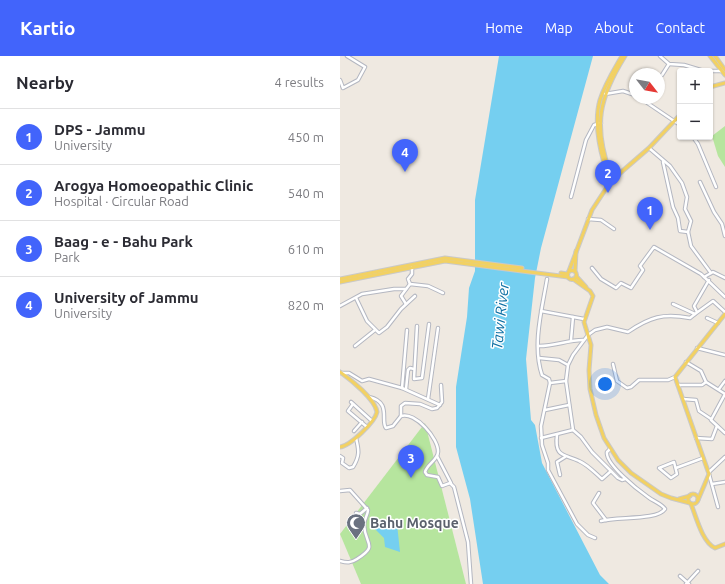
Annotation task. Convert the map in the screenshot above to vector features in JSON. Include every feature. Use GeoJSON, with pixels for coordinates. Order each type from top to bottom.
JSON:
{"type":"FeatureCollection","features":[{"type":"Feature","properties":{"kind":"main road"},"geometry":{"type":"LineString","coordinates":[[600,123],[601,109],[605,94],[624,56]]}},
{"type":"Feature","properties":{"kind":"main road"},"geometry":{"type":"LineString","coordinates":[[612,181],[602,154],[598,110],[607,82],[624,56]]}},
{"type":"Feature","properties":{"kind":"main road"},"geometry":{"type":"LineString","coordinates":[[710,56],[723,70]]}},
{"type":"Feature","properties":{"kind":"main road"},"geometry":{"type":"LineString","coordinates":[[714,56],[725,75]]}},
{"type":"Feature","properties":{"kind":"main road"},"geometry":{"type":"LineString","coordinates":[[713,86],[725,83]]}},
{"type":"Feature","properties":{"kind":"main road"},"geometry":{"type":"LineString","coordinates":[[568,274],[590,214],[616,175],[650,148],[677,119]]}},
{"type":"Feature","properties":{"kind":"main road"},"geometry":{"type":"LineString","coordinates":[[576,251],[574,271],[576,276],[592,296],[584,318],[591,346],[589,370],[591,397],[600,426],[610,449],[626,468],[648,486],[669,498],[690,503],[698,501]]}},
{"type":"Feature","properties":{"kind":"main road"},"geometry":{"type":"LineString","coordinates":[[340,280],[439,259],[562,275],[574,271]]}},
{"type":"Feature","properties":{"kind":"main road"},"geometry":{"type":"LineString","coordinates":[[340,280],[450,260]]}},
{"type":"Feature","properties":{"kind":"main road"},"geometry":{"type":"LineString","coordinates":[[568,274],[586,287]]}},
{"type":"Feature","properties":{"kind":"main road"},"geometry":{"type":"LineString","coordinates":[[573,279],[576,276]]}},
{"type":"Feature","properties":{"kind":"main road"},"geometry":{"type":"LineString","coordinates":[[694,514],[702,488],[709,473],[675,377],[725,313]]}},
{"type":"Feature","properties":{"kind":"main road"},"geometry":{"type":"LineString","coordinates":[[341,372],[369,397],[377,410],[377,415],[367,427],[350,444],[341,446]]}},
{"type":"Feature","properties":{"kind":"main road"},"geometry":{"type":"LineString","coordinates":[[679,500],[694,494],[702,488]]}},
{"type":"Feature","properties":{"kind":"main road"},"geometry":{"type":"LineString","coordinates":[[694,494],[698,501]]}},
{"type":"Feature","properties":{"kind":"main road"},"geometry":{"type":"LineString","coordinates":[[690,496],[690,503],[697,522],[710,545],[715,548],[725,544]]}},
{"type":"Feature","properties":{"kind":"street"},"geometry":{"type":"LineString","coordinates":[[340,80],[343,88],[358,80],[365,67],[347,56]]}},
{"type":"Feature","properties":{"kind":"street"},"geometry":{"type":"LineString","coordinates":[[660,56],[669,64],[684,65],[694,68]]}},
{"type":"Feature","properties":{"kind":"street"},"geometry":{"type":"LineString","coordinates":[[665,70],[669,64]]}},
{"type":"Feature","properties":{"kind":"street"},"geometry":{"type":"LineString","coordinates":[[713,71],[723,70]]}},
{"type":"Feature","properties":{"kind":"street"},"geometry":{"type":"LineString","coordinates":[[605,94],[623,91],[629,93]]}},
{"type":"Feature","properties":{"kind":"street"},"geometry":{"type":"LineString","coordinates":[[649,104],[675,121]]}},
{"type":"Feature","properties":{"kind":"street"},"geometry":{"type":"LineString","coordinates":[[571,197],[586,140],[592,127],[600,123]]}},
{"type":"Feature","properties":{"kind":"street"},"geometry":{"type":"LineString","coordinates":[[695,140],[716,187]]}},
{"type":"Feature","properties":{"kind":"street"},"geometry":{"type":"LineString","coordinates":[[650,148],[670,166],[679,179],[686,195],[685,206],[690,221],[688,232],[691,246],[711,273]]}},
{"type":"Feature","properties":{"kind":"street"},"geometry":{"type":"LineString","coordinates":[[663,161],[673,207],[678,218],[680,230],[688,232]]}},
{"type":"Feature","properties":{"kind":"street"},"geometry":{"type":"LineString","coordinates":[[700,182],[714,212],[722,224],[725,236]]}},
{"type":"Feature","properties":{"kind":"street"},"geometry":{"type":"LineString","coordinates":[[588,219],[601,220],[614,229]]}},
{"type":"Feature","properties":{"kind":"street"},"geometry":{"type":"LineString","coordinates":[[592,268],[599,277],[616,288],[621,283],[632,288],[643,270],[640,266],[654,247],[709,280],[725,297]]}},
{"type":"Feature","properties":{"kind":"street"},"geometry":{"type":"LineString","coordinates":[[406,304],[401,297],[408,287],[408,279],[412,273],[412,268]]}},
{"type":"Feature","properties":{"kind":"street"},"geometry":{"type":"LineString","coordinates":[[704,277],[711,273],[715,273],[725,278]]}},
{"type":"Feature","properties":{"kind":"street"},"geometry":{"type":"LineString","coordinates":[[548,279],[541,311],[539,358],[542,375],[549,379],[550,383],[541,423],[541,438],[548,470],[553,481],[577,524],[588,535],[595,538]]}},
{"type":"Feature","properties":{"kind":"street"},"geometry":{"type":"LineString","coordinates":[[696,313],[694,307],[699,295],[709,280]]}},
{"type":"Feature","properties":{"kind":"street"},"geometry":{"type":"LineString","coordinates":[[340,306],[362,294],[408,287],[428,286],[443,293]]}},
{"type":"Feature","properties":{"kind":"street"},"geometry":{"type":"LineString","coordinates":[[356,298],[367,322],[379,333],[384,330],[406,304],[415,296]]}},
{"type":"Feature","properties":{"kind":"street"},"geometry":{"type":"LineString","coordinates":[[625,479],[620,480],[590,450],[580,435],[573,430],[566,381],[568,365],[583,340],[588,334],[604,327],[628,332],[651,318],[668,316],[690,318],[712,301],[725,313]]}},
{"type":"Feature","properties":{"kind":"street"},"geometry":{"type":"LineString","coordinates":[[673,304],[696,313]]}},
{"type":"Feature","properties":{"kind":"street"},"geometry":{"type":"LineString","coordinates":[[541,311],[584,318]]}},
{"type":"Feature","properties":{"kind":"street"},"geometry":{"type":"LineString","coordinates":[[571,340],[573,317]]}},
{"type":"Feature","properties":{"kind":"street"},"geometry":{"type":"LineString","coordinates":[[707,318],[718,323]]}},
{"type":"Feature","properties":{"kind":"street"},"geometry":{"type":"LineString","coordinates":[[417,326],[413,379],[422,379],[429,324]]}},
{"type":"Feature","properties":{"kind":"street"},"geometry":{"type":"LineString","coordinates":[[428,399],[438,328]]}},
{"type":"Feature","properties":{"kind":"street"},"geometry":{"type":"LineString","coordinates":[[355,346],[375,330]]}},
{"type":"Feature","properties":{"kind":"street"},"geometry":{"type":"LineString","coordinates":[[402,388],[407,330]]}},
{"type":"Feature","properties":{"kind":"street"},"geometry":{"type":"LineString","coordinates":[[539,346],[554,346],[571,340],[583,340]]}},
{"type":"Feature","properties":{"kind":"street"},"geometry":{"type":"LineString","coordinates":[[697,348],[725,355]]}},
{"type":"Feature","properties":{"kind":"street"},"geometry":{"type":"LineString","coordinates":[[539,358],[559,360],[568,365]]}},
{"type":"Feature","properties":{"kind":"street"},"geometry":{"type":"LineString","coordinates":[[686,362],[702,372],[706,382],[725,394],[711,419]]}},
{"type":"Feature","properties":{"kind":"street"},"geometry":{"type":"LineString","coordinates":[[613,364],[618,382],[627,388],[641,380],[668,380],[675,377]]}},
{"type":"Feature","properties":{"kind":"street"},"geometry":{"type":"LineString","coordinates":[[406,389],[408,370],[410,368],[414,369]]}},
{"type":"Feature","properties":{"kind":"street"},"geometry":{"type":"LineString","coordinates":[[341,372],[349,373],[362,381],[369,379],[406,389],[440,405]]}},
{"type":"Feature","properties":{"kind":"street"},"geometry":{"type":"LineString","coordinates":[[550,383],[566,381]]}},
{"type":"Feature","properties":{"kind":"street"},"geometry":{"type":"LineString","coordinates":[[719,389],[725,381]]}},
{"type":"Feature","properties":{"kind":"street"},"geometry":{"type":"LineString","coordinates":[[678,385],[702,385],[706,382]]}},
{"type":"Feature","properties":{"kind":"street"},"geometry":{"type":"LineString","coordinates":[[369,397],[382,406],[386,415],[384,424],[386,428],[395,425],[401,416],[401,406],[405,403],[420,404],[432,409],[440,405],[442,402],[441,386]]}},
{"type":"Feature","properties":{"kind":"street"},"geometry":{"type":"LineString","coordinates":[[683,399],[696,400],[699,412],[711,419],[725,433]]}},
{"type":"Feature","properties":{"kind":"street"},"geometry":{"type":"LineString","coordinates":[[367,427],[348,410],[352,403],[372,421]]}},
{"type":"Feature","properties":{"kind":"street"},"geometry":{"type":"LineString","coordinates":[[545,410],[569,405]]}},
{"type":"Feature","properties":{"kind":"street"},"geometry":{"type":"LineString","coordinates":[[401,416],[407,415],[413,418],[425,428],[437,446],[438,457],[454,487],[468,542],[471,584]]}},
{"type":"Feature","properties":{"kind":"street"},"geometry":{"type":"LineString","coordinates":[[354,431],[362,422]]}},
{"type":"Feature","properties":{"kind":"street"},"geometry":{"type":"LineString","coordinates":[[696,438],[712,439],[717,426]]}},
{"type":"Feature","properties":{"kind":"street"},"geometry":{"type":"LineString","coordinates":[[541,438],[573,430]]}},
{"type":"Feature","properties":{"kind":"street"},"geometry":{"type":"LineString","coordinates":[[556,435],[556,445],[565,457],[579,461],[590,468],[602,479],[611,471]]}},
{"type":"Feature","properties":{"kind":"street"},"geometry":{"type":"LineString","coordinates":[[340,456],[343,458],[342,463],[349,468],[353,467],[358,459],[359,452],[356,438]]}},
{"type":"Feature","properties":{"kind":"street"},"geometry":{"type":"LineString","coordinates":[[601,521],[651,516],[665,510],[665,507],[637,490],[625,479],[607,456],[607,452],[610,449]]}},
{"type":"Feature","properties":{"kind":"street"},"geometry":{"type":"LineString","coordinates":[[438,457],[425,470],[425,473],[438,477],[442,486],[451,483]]}},
{"type":"Feature","properties":{"kind":"street"},"geometry":{"type":"LineString","coordinates":[[560,475],[557,462],[565,457]]}},
{"type":"Feature","properties":{"kind":"street"},"geometry":{"type":"LineString","coordinates":[[718,507],[709,473],[725,457]]}},
{"type":"Feature","properties":{"kind":"street"},"geometry":{"type":"LineString","coordinates":[[676,468],[703,458]]}},
{"type":"Feature","properties":{"kind":"street"},"geometry":{"type":"LineString","coordinates":[[674,462],[676,468],[677,475],[671,478],[660,468],[674,462]]}},
{"type":"Feature","properties":{"kind":"street"},"geometry":{"type":"LineString","coordinates":[[712,484],[725,482]]}},
{"type":"Feature","properties":{"kind":"street"},"geometry":{"type":"LineString","coordinates":[[340,491],[350,490],[367,508],[368,513],[364,526],[369,546],[369,552],[350,563],[340,561]]}},
{"type":"Feature","properties":{"kind":"street"},"geometry":{"type":"LineString","coordinates":[[599,493],[593,504],[606,520]]}},
{"type":"Feature","properties":{"kind":"street"},"geometry":{"type":"LineString","coordinates":[[356,512],[359,514],[367,508]]}},
{"type":"Feature","properties":{"kind":"street"},"geometry":{"type":"LineString","coordinates":[[680,576],[687,583],[698,571]]}},
{"type":"Feature","properties":{"kind":"green space"},"geometry":{"type":"Polygon","coordinates":[[[725,126],[725,167],[718,156],[713,135],[725,126]]]}},
{"type":"Feature","properties":{"kind":"green space"},"geometry":{"type":"Polygon","coordinates":[[[425,423],[466,584],[361,584],[340,534],[425,423]]]}},
{"type":"Feature","properties":{"kind":"water","name":"Tawi River"},"geometry":{"type":"Polygon","coordinates":[[[499,56],[593,56],[541,248],[535,278],[526,359],[531,420],[535,425],[542,463],[600,575],[609,584],[483,584],[470,499],[456,447],[456,387],[467,317],[469,288],[475,271],[475,200],[499,56]]]}},
{"type":"Feature","properties":{"kind":"water"},"geometry":{"type":"Polygon","coordinates":[[[394,523],[397,524],[400,552],[385,547],[384,538],[374,528],[374,526],[394,523]]]}},
{"type":"Feature","properties":{"kind":"place","name":"University of Jammu"},"geometry":{"type":"Point","coordinates":[405,172]}},
{"type":"Feature","properties":{"kind":"place","name":"Arogya Homoeopathic Clinic"},"geometry":{"type":"Point","coordinates":[608,193]}},
{"type":"Feature","properties":{"kind":"place","name":"DPS - Jammu"},"geometry":{"type":"Point","coordinates":[650,230]}},
{"type":"Feature","properties":{"kind":"place","name":"Baag - e - Bahu Park"},"geometry":{"type":"Point","coordinates":[411,478]}},
{"type":"Feature","properties":{"kind":"place","name":"Bahu Mosque"},"geometry":{"type":"Point","coordinates":[356,540]}}]}
